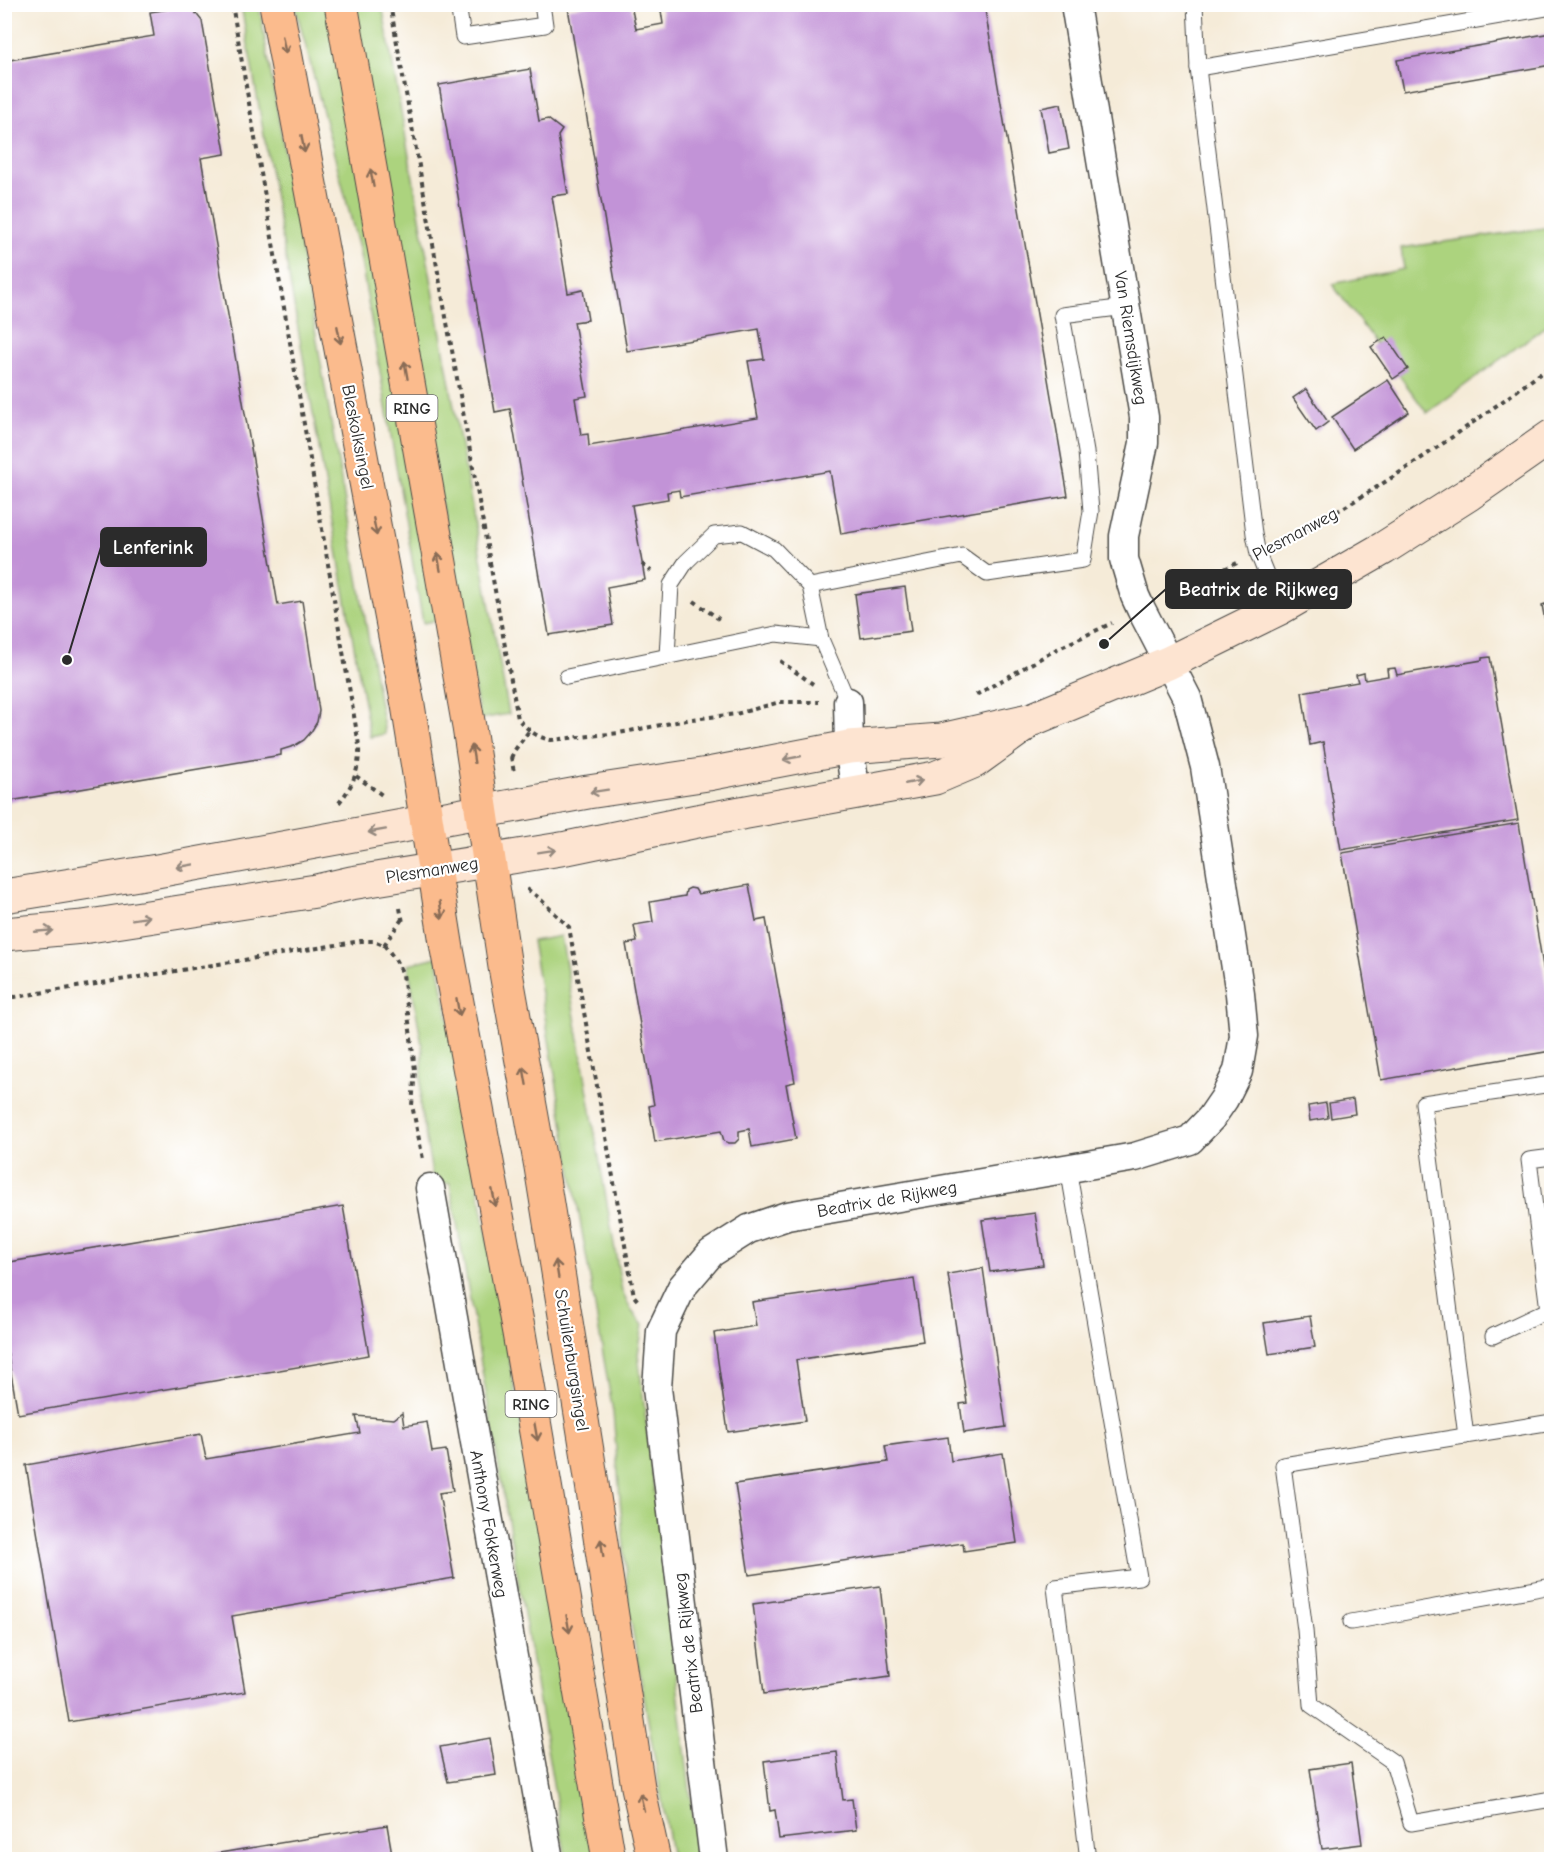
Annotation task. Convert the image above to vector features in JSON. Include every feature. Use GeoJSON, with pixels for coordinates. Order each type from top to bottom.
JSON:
{"type":"FeatureCollection","features":[{"type":"Feature","properties":{"kind":"main road","name":"Bleskolksingel"},"geometry":{"type":"LineString","coordinates":[[276,4],[406,693],[435,870]]}},
{"type":"Feature","properties":{"kind":"main road","name":"RING"},"geometry":{"type":"LineString","coordinates":[[341,4],[466,716],[489,861]]}},
{"type":"Feature","properties":{"kind":"main road","name":"Plesmanweg"},"geometry":{"type":"LineString","coordinates":[[4,896],[588,792],[708,774],[849,747],[941,740],[1033,718],[1168,663],[1280,608],[1384,548],[1460,500],[1551,436]]}},
{"type":"Feature","properties":{"kind":"main road","name":"Plesmanweg"},"geometry":{"type":"LineString","coordinates":[[4,934],[83,927],[567,848],[697,821],[935,778],[975,761],[1033,718]]}},
{"type":"Feature","properties":{"kind":"main road","name":"Schuilenburgsingel"},"geometry":{"type":"LineString","coordinates":[[489,861],[587,1451],[638,1787],[654,1860]]}},
{"type":"Feature","properties":{"kind":"main road","name":"RING"},"geometry":{"type":"LineString","coordinates":[[435,870],[447,949],[519,1333],[609,1860]]}},
{"type":"Feature","properties":{"kind":"street","name":"Van Riemsdijkweg"},"geometry":{"type":"LineString","coordinates":[[1075,4],[1144,417],[1144,443],[1124,536],[1124,559],[1135,596],[1168,663]]}},
{"type":"Feature","properties":{"kind":"street","name":"Beatrix de Rijkweg"},"geometry":{"type":"LineString","coordinates":[[714,1860],[657,1388],[661,1332],[682,1287],[711,1253],[749,1229],[787,1216],[1135,1157],[1190,1140],[1211,1118],[1224,1099],[1238,1071],[1244,1036],[1240,994],[1205,767],[1187,698],[1168,663]]}},
{"type":"Feature","properties":{"kind":"street"},"geometry":{"type":"LineString","coordinates":[[848,702],[849,747],[856,793]]}},
{"type":"Feature","properties":{"kind":"street","name":"Anthony Fokkerweg"},"geometry":{"type":"LineString","coordinates":[[430,1188],[549,1860]]}},
{"type":"Feature","properties":{"kind":"lane"},"geometry":{"type":"LineString","coordinates":[[458,4],[462,37],[545,25],[542,4]]}},
{"type":"Feature","properties":{"kind":"lane"},"geometry":{"type":"LineString","coordinates":[[1195,4],[1198,68],[1254,534],[1258,554],[1280,608]]}},
{"type":"Feature","properties":{"kind":"lane"},"geometry":{"type":"LineString","coordinates":[[1198,68],[1551,7]]}},
{"type":"Feature","properties":{"kind":"lane"},"geometry":{"type":"LineString","coordinates":[[810,586],[962,556],[987,574],[1083,560],[1091,510],[1086,452],[1062,315],[1126,307]]}},
{"type":"Feature","properties":{"kind":"lane"},"geometry":{"type":"LineString","coordinates":[[667,656],[671,585],[686,562],[714,535],[742,532],[774,549],[810,586],[821,639],[848,702]]}},
{"type":"Feature","properties":{"kind":"lane"},"geometry":{"type":"LineString","coordinates":[[567,677],[776,634],[821,639]]}},
{"type":"Feature","properties":{"kind":"lane"},"geometry":{"type":"LineString","coordinates":[[1466,1436],[1423,1103],[1551,1084]]}},
{"type":"Feature","properties":{"kind":"lane"},"geometry":{"type":"LineString","coordinates":[[1493,1336],[1550,1310],[1529,1160],[1551,1157]]}},
{"type":"Feature","properties":{"kind":"lane"},"geometry":{"type":"LineString","coordinates":[[1068,1168],[1139,1577],[1055,1587],[1088,1860]]}},
{"type":"Feature","properties":{"kind":"lane"},"geometry":{"type":"LineString","coordinates":[[1551,1422],[1283,1465],[1305,1630],[1311,1705],[1393,1762],[1411,1823],[1551,1799]]}},
{"type":"Feature","properties":{"kind":"lane"},"geometry":{"type":"LineString","coordinates":[[1351,1622],[1551,1586]]}},
{"type":"Feature","properties":{"kind":"path"},"geometry":{"type":"LineString","coordinates":[[232,4],[359,745],[360,758],[356,776],[374,790]]}},
{"type":"Feature","properties":{"kind":"path"},"geometry":{"type":"LineString","coordinates":[[390,4],[518,719],[528,731],[540,738],[551,740],[619,733],[692,719],[736,714],[780,702],[848,702]]}},
{"type":"Feature","properties":{"kind":"path","name":"Plesmanweg"},"geometry":{"type":"LineString","coordinates":[[968,698],[1057,649],[1258,554],[1328,518],[1392,478],[1551,365]]}},
{"type":"Feature","properties":{"kind":"path"},"geometry":{"type":"LineString","coordinates":[[511,757],[528,731]]}},
{"type":"Feature","properties":{"kind":"path"},"geometry":{"type":"LineString","coordinates":[[569,927],[634,1296],[661,1332]]}},
{"type":"Feature","properties":{"kind":"path"},"geometry":{"type":"LineString","coordinates":[[4,995],[15,997],[361,941],[373,941],[384,945],[403,974],[415,1070],[412,1105],[430,1188]]}},
{"type":"Feature","properties":{"kind":"green space"},"geometry":{"type":"Polygon","coordinates":[[[241,5],[259,5],[385,734],[370,737],[241,5]]]}},
{"type":"Feature","properties":{"kind":"green space"},"geometry":{"type":"Polygon","coordinates":[[[295,5],[331,5],[438,620],[423,623],[359,249],[295,5]]]}},
{"type":"Feature","properties":{"kind":"green space"},"geometry":{"type":"Polygon","coordinates":[[[352,5],[382,5],[509,714],[480,719],[352,5]]]}},
{"type":"Feature","properties":{"kind":"green space"},"geometry":{"type":"Polygon","coordinates":[[[1551,227],[1551,322],[1427,413],[1332,284],[1404,269],[1401,248],[1551,227]]]}},
{"type":"Feature","properties":{"kind":"green space"},"geometry":{"type":"Polygon","coordinates":[[[561,936],[622,1291],[631,1310],[643,1325],[638,1354],[698,1859],[672,1859],[629,1610],[613,1412],[532,941],[561,936]]]}},
{"type":"Feature","properties":{"kind":"green space"},"geometry":{"type":"Polygon","coordinates":[[[437,957],[599,1859],[566,1859],[450,1183],[434,1185],[420,1106],[423,1051],[408,964],[437,957]]]}},
{"type":"Feature","properties":{"kind":"building"},"geometry":{"type":"Polygon","coordinates":[[[660,4],[984,4],[1068,496],[841,534],[830,471],[680,497],[679,490],[667,492],[668,499],[632,505],[645,580],[607,587],[613,625],[549,635],[510,409],[495,412],[439,85],[530,69],[539,121],[548,119],[562,130],[558,136],[568,194],[552,196],[568,293],[583,290],[588,320],[574,322],[587,396],[575,398],[581,435],[588,434],[589,446],[758,418],[748,361],[764,359],[759,329],[627,351],[568,8],[590,5],[631,5],[636,29],[663,24],[660,4]]]}},
{"type":"Feature","properties":{"kind":"building"},"geometry":{"type":"Polygon","coordinates":[[[182,7],[194,11],[202,21],[225,154],[201,158],[278,605],[302,601],[319,711],[317,722],[304,740],[281,750],[281,755],[4,802],[4,61],[154,36],[150,12],[182,7]]]}},
{"type":"Feature","properties":{"kind":"building"},"geometry":{"type":"Polygon","coordinates":[[[1551,33],[1551,65],[1403,91],[1397,60],[1551,33]]]}},
{"type":"Feature","properties":{"kind":"building"},"geometry":{"type":"Polygon","coordinates":[[[1061,104],[1069,149],[1049,153],[1041,108],[1061,104]]]}},
{"type":"Feature","properties":{"kind":"building"},"geometry":{"type":"Polygon","coordinates":[[[1386,337],[1408,369],[1393,379],[1371,347],[1386,337]]]}},
{"type":"Feature","properties":{"kind":"building"},"geometry":{"type":"Polygon","coordinates":[[[1388,380],[1409,412],[1353,449],[1332,417],[1388,380]]]}},
{"type":"Feature","properties":{"kind":"building"},"geometry":{"type":"Polygon","coordinates":[[[1306,389],[1328,422],[1316,431],[1293,398],[1306,389]]]}},
{"type":"Feature","properties":{"kind":"building"},"geometry":{"type":"Polygon","coordinates":[[[905,587],[911,631],[861,638],[855,594],[905,587]]]}},
{"type":"Feature","properties":{"kind":"building"},"geometry":{"type":"Polygon","coordinates":[[[1545,604],[1546,609],[1551,608],[1551,652],[1542,605],[1545,604]]]}},
{"type":"Feature","properties":{"kind":"building"},"geometry":{"type":"Polygon","coordinates":[[[1490,657],[1518,820],[1341,850],[1323,742],[1310,745],[1302,692],[1358,682],[1356,675],[1364,673],[1365,680],[1388,676],[1387,669],[1395,668],[1397,675],[1490,657]]]}},
{"type":"Feature","properties":{"kind":"building"},"geometry":{"type":"Polygon","coordinates":[[[1519,823],[1551,1014],[1551,1051],[1381,1080],[1342,853],[1519,823]]]}},
{"type":"Feature","properties":{"kind":"building"},"geometry":{"type":"Polygon","coordinates":[[[749,885],[756,921],[766,919],[795,1082],[786,1084],[796,1139],[752,1147],[749,1129],[739,1131],[739,1139],[735,1143],[724,1141],[721,1131],[655,1142],[649,1106],[654,1105],[626,944],[637,942],[634,925],[653,922],[650,902],[685,896],[686,890],[690,888],[695,889],[698,894],[749,885]]]}},
{"type":"Feature","properties":{"kind":"building"},"geometry":{"type":"Polygon","coordinates":[[[1353,1099],[1355,1114],[1331,1118],[1329,1103],[1353,1099]]]}},
{"type":"Feature","properties":{"kind":"building"},"geometry":{"type":"Polygon","coordinates":[[[1326,1103],[1328,1118],[1310,1121],[1308,1106],[1326,1103]]]}},
{"type":"Feature","properties":{"kind":"building"},"geometry":{"type":"Polygon","coordinates":[[[343,1206],[369,1355],[18,1414],[4,1333],[4,1263],[343,1206]]]}},
{"type":"Feature","properties":{"kind":"building"},"geometry":{"type":"Polygon","coordinates":[[[1035,1213],[1043,1265],[990,1272],[982,1220],[1035,1213]]]}},
{"type":"Feature","properties":{"kind":"building"},"geometry":{"type":"Polygon","coordinates":[[[983,1268],[1006,1427],[964,1433],[960,1404],[967,1403],[948,1274],[983,1268]]]}},
{"type":"Feature","properties":{"kind":"building"},"geometry":{"type":"Polygon","coordinates":[[[914,1279],[923,1341],[796,1360],[805,1421],[728,1432],[714,1333],[756,1326],[752,1302],[914,1279]]]}},
{"type":"Feature","properties":{"kind":"building"},"geometry":{"type":"Polygon","coordinates":[[[1310,1316],[1315,1347],[1269,1354],[1264,1323],[1310,1316]]]}},
{"type":"Feature","properties":{"kind":"building"},"geometry":{"type":"Polygon","coordinates":[[[402,1413],[404,1426],[427,1422],[432,1452],[446,1450],[453,1491],[439,1493],[454,1578],[232,1616],[245,1692],[69,1722],[26,1465],[201,1434],[206,1459],[360,1433],[356,1416],[394,1419],[402,1413]]]}},
{"type":"Feature","properties":{"kind":"building"},"geometry":{"type":"Polygon","coordinates":[[[948,1437],[951,1461],[1003,1453],[1017,1543],[964,1551],[963,1543],[749,1575],[735,1484],[888,1462],[885,1446],[948,1437]]]}},
{"type":"Feature","properties":{"kind":"building"},"geometry":{"type":"Polygon","coordinates":[[[880,1586],[890,1676],[764,1694],[753,1604],[880,1586]]]}},
{"type":"Feature","properties":{"kind":"building"},"geometry":{"type":"Polygon","coordinates":[[[490,1738],[496,1775],[448,1782],[440,1747],[490,1738]]]}},
{"type":"Feature","properties":{"kind":"building"},"geometry":{"type":"Polygon","coordinates":[[[837,1752],[843,1800],[852,1799],[856,1830],[779,1839],[775,1810],[770,1811],[764,1761],[837,1752]]]}},
{"type":"Feature","properties":{"kind":"building"},"geometry":{"type":"Polygon","coordinates":[[[1351,1763],[1362,1844],[1322,1849],[1310,1769],[1351,1763]]]}},
{"type":"Feature","properties":{"kind":"building"},"geometry":{"type":"Polygon","coordinates":[[[387,1825],[393,1860],[190,1860],[190,1858],[387,1825]]]}},
{"type":"Feature","properties":{"kind":"place","name":"Beatrix de Rijkweg"},"geometry":{"type":"Point","coordinates":[1104,644]}},
{"type":"Feature","properties":{"kind":"place","name":"Lenferink"},"geometry":{"type":"Point","coordinates":[67,660]}}]}
